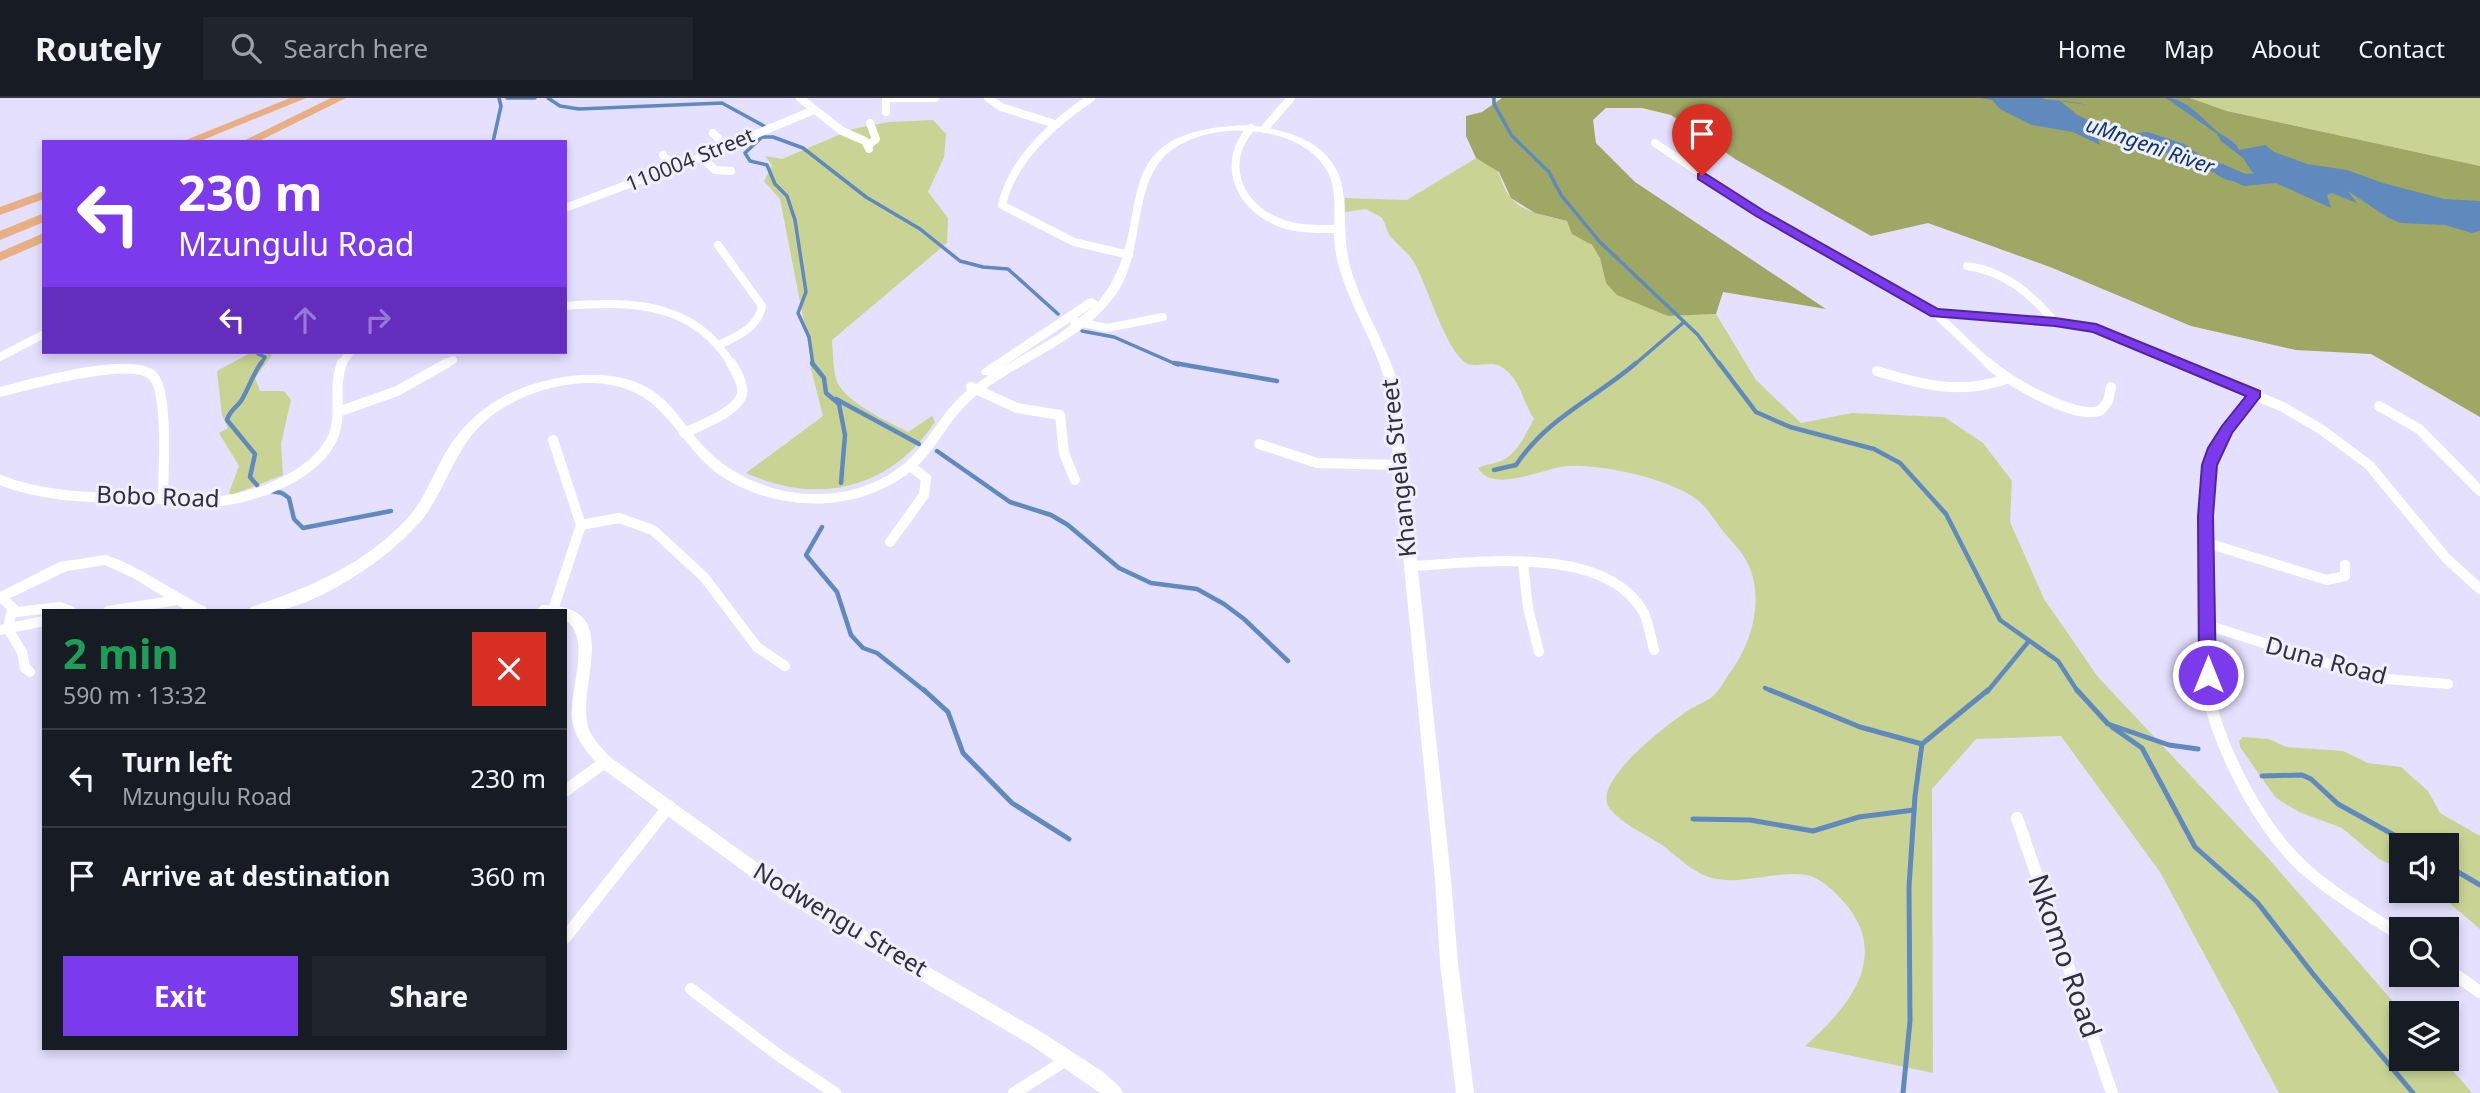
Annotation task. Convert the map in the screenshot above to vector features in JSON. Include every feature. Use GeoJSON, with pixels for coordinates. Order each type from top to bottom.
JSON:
{"type":"FeatureCollection","features":[{"type":"Feature","properties":{"kind":"main road"},"geometry":{"type":"LineString","coordinates":[[192,140],[300,98]]}},
{"type":"Feature","properties":{"kind":"main road"},"geometry":{"type":"LineString","coordinates":[[216,140],[307,98]]}},
{"type":"Feature","properties":{"kind":"main road"},"geometry":{"type":"LineString","coordinates":[[251,140],[340,98]]}},
{"type":"Feature","properties":{"kind":"main road"},"geometry":{"type":"LineString","coordinates":[[0,211],[42,196]]}},
{"type":"Feature","properties":{"kind":"main road"},"geometry":{"type":"LineString","coordinates":[[0,236],[42,218]]}},
{"type":"Feature","properties":{"kind":"main road"},"geometry":{"type":"LineString","coordinates":[[0,257],[42,238]]}},
{"type":"Feature","properties":{"kind":"street"},"geometry":{"type":"LineString","coordinates":[[800,98],[842,131],[869,147],[876,139],[870,123]]}},
{"type":"Feature","properties":{"kind":"street"},"geometry":{"type":"LineString","coordinates":[[886,112],[886,98],[935,98]]}},
{"type":"Feature","properties":{"kind":"street"},"geometry":{"type":"LineString","coordinates":[[988,98],[1000,107],[1055,124]]}},
{"type":"Feature","properties":{"kind":"street"},"geometry":{"type":"LineString","coordinates":[[1091,98],[1055,124],[1012,178],[1003,195],[1002,205],[1074,242],[1129,255]]}},
{"type":"Feature","properties":{"kind":"street"},"geometry":{"type":"LineString","coordinates":[[1291,98],[1257,129],[1236,154],[1238,183],[1246,198],[1265,215],[1289,226],[1338,229]]}},
{"type":"Feature","properties":{"kind":"street","name":"110004 Street"},"geometry":{"type":"LineString","coordinates":[[567,207],[701,157],[814,110]]}},
{"type":"Feature","properties":{"kind":"street","name":"Khangela Street"},"geometry":{"type":"LineString","coordinates":[[262,609],[336,581],[365,562],[419,513],[461,438],[481,417],[502,402],[529,390],[575,380],[613,381],[648,393],[718,469],[740,482],[766,492],[797,499],[865,491],[910,466],[927,449],[945,421],[973,391],[1104,302],[1122,273],[1129,255],[1144,183],[1160,155],[1192,136],[1222,129],[1257,129],[1291,136],[1306,143],[1328,162],[1337,187],[1340,251],[1346,272],[1388,366],[1443,879],[1449,963],[1465,1093]]}},
{"type":"Feature","properties":{"kind":"street"},"geometry":{"type":"LineString","coordinates":[[713,133],[726,146]]}},
{"type":"Feature","properties":{"kind":"street"},"geometry":{"type":"LineString","coordinates":[[1655,143],[1760,213],[1935,313],[2006,379],[2076,412],[2089,415],[2099,413],[2104,407],[2110,398],[2111,387]]}},
{"type":"Feature","properties":{"kind":"street"},"geometry":{"type":"LineString","coordinates":[[663,155],[673,167]]}},
{"type":"Feature","properties":{"kind":"street"},"geometry":{"type":"LineString","coordinates":[[701,157],[715,170],[731,171]]}},
{"type":"Feature","properties":{"kind":"street"},"geometry":{"type":"LineString","coordinates":[[718,245],[762,306],[762,314],[755,324],[719,345]]}},
{"type":"Feature","properties":{"kind":"street"},"geometry":{"type":"LineString","coordinates":[[1967,266],[1984,267],[2017,285],[2055,322]]}},
{"type":"Feature","properties":{"kind":"street"},"geometry":{"type":"LineString","coordinates":[[567,306],[606,303],[646,306],[675,315],[719,345],[742,383],[742,395],[726,412],[684,433]]}},
{"type":"Feature","properties":{"kind":"street"},"geometry":{"type":"LineString","coordinates":[[1935,313],[2055,322],[2096,328],[2255,394],[2314,425],[2369,465],[2446,558],[2480,589]]}},
{"type":"Feature","properties":{"kind":"street"},"geometry":{"type":"LineString","coordinates":[[1074,322],[1093,328],[1118,327],[1163,317]]}},
{"type":"Feature","properties":{"kind":"street"},"geometry":{"type":"LineString","coordinates":[[0,357],[42,335]]}},
{"type":"Feature","properties":{"kind":"street","name":"Bobo Road"},"geometry":{"type":"LineString","coordinates":[[0,480],[44,492],[198,502],[230,500],[293,475],[318,458],[332,442],[338,412],[338,371],[348,354]]}},
{"type":"Feature","properties":{"kind":"street"},"geometry":{"type":"LineString","coordinates":[[338,412],[397,391],[453,360]]}},
{"type":"Feature","properties":{"kind":"street"},"geometry":{"type":"LineString","coordinates":[[0,392],[111,370],[143,370],[149,373],[158,383],[164,423],[163,499]]}},
{"type":"Feature","properties":{"kind":"street"},"geometry":{"type":"LineString","coordinates":[[1877,371],[1919,384],[1949,389],[1981,388],[2006,379]]}},
{"type":"Feature","properties":{"kind":"street"},"geometry":{"type":"LineString","coordinates":[[973,391],[1017,408],[1060,415],[1064,453],[1075,480]]}},
{"type":"Feature","properties":{"kind":"street"},"geometry":{"type":"LineString","coordinates":[[2255,394],[2215,448],[2206,491],[2207,691],[2210,708],[2226,747],[2281,844],[2327,885],[2389,928]]}},
{"type":"Feature","properties":{"kind":"street"},"geometry":{"type":"LineString","coordinates":[[2379,406],[2419,429],[2480,491]]}},
{"type":"Feature","properties":{"kind":"street"},"geometry":{"type":"LineString","coordinates":[[554,440],[580,525],[555,609]]}},
{"type":"Feature","properties":{"kind":"street"},"geometry":{"type":"LineString","coordinates":[[1259,444],[1317,463],[1399,465]]}},
{"type":"Feature","properties":{"kind":"street"},"geometry":{"type":"LineString","coordinates":[[890,542],[925,492],[926,478],[910,466]]}},
{"type":"Feature","properties":{"kind":"street"},"geometry":{"type":"LineString","coordinates":[[580,525],[619,518],[653,530],[704,577],[757,647],[785,666]]}},
{"type":"Feature","properties":{"kind":"street"},"geometry":{"type":"LineString","coordinates":[[2207,544],[2327,580],[2341,579],[2346,571],[2345,565]]}},
{"type":"Feature","properties":{"kind":"street"},"geometry":{"type":"LineString","coordinates":[[42,609],[22,612],[12,609],[0,598],[64,566],[106,560],[141,575],[178,600],[197,609]]}},
{"type":"Feature","properties":{"kind":"street"},"geometry":{"type":"LineString","coordinates":[[1523,563],[1528,607],[1539,652]]}},
{"type":"Feature","properties":{"kind":"street"},"geometry":{"type":"LineString","coordinates":[[1410,566],[1562,563],[1582,567],[1610,580],[1623,590],[1644,614],[1653,634],[1654,650]]}},
{"type":"Feature","properties":{"kind":"street"},"geometry":{"type":"LineString","coordinates":[[121,609],[178,600]]}},
{"type":"Feature","properties":{"kind":"street"},"geometry":{"type":"LineString","coordinates":[[4,629],[12,609]]}},
{"type":"Feature","properties":{"kind":"street"},"geometry":{"type":"LineString","coordinates":[[45,609],[66,609]]}},
{"type":"Feature","properties":{"kind":"street","name":"Nodwengu Street"},"geometry":{"type":"LineString","coordinates":[[567,615],[582,626],[586,640],[579,721],[586,740],[605,762],[788,894],[919,968],[1068,1059],[1114,1093]]}},
{"type":"Feature","properties":{"kind":"street"},"geometry":{"type":"LineString","coordinates":[[4,629],[42,621]]}},
{"type":"Feature","properties":{"kind":"street","name":"Duna Road"},"geometry":{"type":"LineString","coordinates":[[2207,625],[2374,678],[2448,684]]}},
{"type":"Feature","properties":{"kind":"street"},"geometry":{"type":"LineString","coordinates":[[4,629],[20,648],[26,662],[25,668],[30,672]]}},
{"type":"Feature","properties":{"kind":"street"},"geometry":{"type":"LineString","coordinates":[[567,790],[605,762]]}},
{"type":"Feature","properties":{"kind":"street"},"geometry":{"type":"LineString","coordinates":[[567,935],[668,806]]}},
{"type":"Feature","properties":{"kind":"street","name":"Nkomo Road"},"geometry":{"type":"LineString","coordinates":[[2017,818],[2112,1093]]}},
{"type":"Feature","properties":{"kind":"street"},"geometry":{"type":"LineString","coordinates":[[2459,977],[2480,992]]}},
{"type":"Feature","properties":{"kind":"street"},"geometry":{"type":"LineString","coordinates":[[691,989],[781,1057],[835,1093]]}},
{"type":"Feature","properties":{"kind":"street"},"geometry":{"type":"LineString","coordinates":[[1014,1093],[1068,1059]]}},
{"type":"Feature","properties":{"kind":"green space"},"geometry":{"type":"Polygon","coordinates":[[[1502,98],[2190,98],[2227,111],[2480,166],[2480,417],[2371,354],[2296,350],[2191,326],[2050,267],[1928,223],[1871,236],[1735,159],[1671,115],[1642,108],[1606,108],[1593,120],[1596,143],[1635,182],[1826,309],[1723,292],[1716,314],[1668,316],[1617,295],[1606,283],[1600,258],[1592,245],[1572,234],[1567,221],[1535,213],[1511,198],[1499,172],[1476,158],[1466,136],[1466,116],[1482,112],[1502,98]]]}},
{"type":"Feature","properties":{"kind":"green space"},"geometry":{"type":"Polygon","coordinates":[[[2190,98],[2480,98],[2480,166],[2227,111],[2190,98]]]}},
{"type":"Feature","properties":{"kind":"green space"},"geometry":{"type":"Polygon","coordinates":[[[933,120],[946,134],[944,157],[928,192],[948,218],[947,243],[832,340],[836,379],[847,395],[857,403],[908,432],[932,416],[935,422],[917,445],[897,463],[875,476],[851,485],[826,489],[800,488],[773,483],[746,473],[823,416],[810,365],[810,353],[780,199],[764,181],[772,165],[765,156],[782,159],[853,129],[889,122],[933,120]]]}},
{"type":"Feature","properties":{"kind":"green space"},"geometry":{"type":"Polygon","coordinates":[[[1476,158],[1497,171],[1506,191],[1516,203],[1537,213],[1567,221],[1598,253],[1606,283],[1668,316],[1716,314],[1756,380],[1801,423],[1852,413],[1944,417],[1983,443],[2012,481],[2010,522],[2044,599],[2098,677],[2268,858],[2393,1001],[2389,1001],[2389,1071],[2453,1071],[2472,1093],[2279,1093],[2160,872],[2061,736],[1976,739],[1932,789],[1933,1073],[1805,1046],[1849,998],[1859,980],[1864,962],[1864,942],[1858,922],[1844,902],[1822,882],[1806,875],[1743,880],[1706,876],[1622,820],[1610,809],[1606,798],[1610,785],[1633,756],[1676,719],[1713,696],[1737,662],[1754,619],[1755,589],[1746,560],[1700,502],[1673,486],[1656,480],[1617,470],[1582,466],[1558,467],[1520,478],[1495,479],[1485,476],[1478,468],[1501,461],[1512,454],[1534,419],[1517,383],[1507,371],[1496,364],[1471,365],[1463,361],[1443,329],[1415,264],[1390,236],[1381,217],[1366,209],[1345,212],[1345,198],[1407,200],[1476,158]]]}},
{"type":"Feature","properties":{"kind":"green space"},"geometry":{"type":"Polygon","coordinates":[[[248,354],[270,354],[272,355],[255,378],[260,391],[284,391],[291,400],[281,444],[283,475],[231,495],[229,493],[239,466],[219,433],[228,428],[222,415],[217,371],[248,354]]]}},
{"type":"Feature","properties":{"kind":"green space"},"geometry":{"type":"Polygon","coordinates":[[[2243,737],[2269,739],[2286,747],[2343,751],[2368,763],[2401,767],[2428,791],[2440,813],[2480,836],[2480,929],[2449,903],[2459,903],[2459,833],[2389,833],[2389,864],[2379,859],[2342,828],[2299,812],[2276,798],[2240,747],[2239,741],[2243,737]]]}},
{"type":"Feature","properties":{"kind":"water"},"geometry":{"type":"Polygon","coordinates":[[[1981,98],[2060,101],[2094,128],[2100,145],[2073,132],[2032,125],[2000,109],[1992,100],[1981,98]]]}},
{"type":"Feature","properties":{"kind":"water"},"geometry":{"type":"Polygon","coordinates":[[[2166,98],[2181,102],[2194,110],[2239,150],[2265,145],[2274,152],[2307,164],[2347,170],[2383,183],[2444,199],[2480,201],[2480,231],[2472,233],[2445,225],[2400,223],[2348,191],[2357,203],[2332,193],[2327,195],[2331,208],[2252,172],[2243,158],[2221,141],[2217,134],[2166,98]]]}},
{"type":"Feature","properties":{"kind":"water"},"geometry":{"type":"Polygon","coordinates":[[[2106,123],[2125,134],[2148,132],[2184,144],[2240,181],[2220,176],[2204,162],[2200,169],[2167,153],[2152,149],[2129,149],[2103,137],[2110,137],[2099,128],[2106,123]]]}},
{"type":"Feature","properties":{"kind":"waterway"},"geometry":{"type":"LineString","coordinates":[[493,140],[501,106],[499,98]]}},
{"type":"Feature","properties":{"kind":"waterway"},"geometry":{"type":"LineString","coordinates":[[507,98],[535,98]]}},
{"type":"Feature","properties":{"kind":"waterway"},"geometry":{"type":"LineString","coordinates":[[548,98],[560,106],[579,109],[722,103],[764,126]]}},
{"type":"Feature","properties":{"kind":"waterway"},"geometry":{"type":"LineString","coordinates":[[1494,98],[1494,104],[1512,136],[1549,172],[1561,195],[1600,242],[1698,335],[1720,365]]}},
{"type":"Feature","properties":{"kind":"waterway","name":"uMngeni River"},"geometry":{"type":"LineString","coordinates":[[2027,98],[2068,115],[2086,126],[2132,140]]}},
{"type":"Feature","properties":{"kind":"waterway"},"geometry":{"type":"LineString","coordinates":[[813,364],[809,337],[798,313],[806,292],[795,220],[787,196],[775,184],[767,165],[750,161],[745,153],[762,137],[773,137],[803,148],[866,197],[920,229],[960,261],[983,267],[1008,269],[1058,314]]}},
{"type":"Feature","properties":{"kind":"waterway","name":"uMngeni River"},"geometry":{"type":"LineString","coordinates":[[2210,164],[2244,180],[2295,176]]}},
{"type":"Feature","properties":{"kind":"waterway"},"geometry":{"type":"LineString","coordinates":[[1634,365],[1684,322]]}},
{"type":"Feature","properties":{"kind":"waterway"},"geometry":{"type":"LineString","coordinates":[[1082,331],[1114,337],[1178,365]]}},
{"type":"Feature","properties":{"kind":"waterway"},"geometry":{"type":"LineString","coordinates":[[258,354],[265,357],[260,365]]}},
{"type":"Feature","properties":{"kind":"waterway"},"geometry":{"type":"LineString","coordinates":[[257,485],[250,477],[255,454],[227,420],[239,404],[261,363]]}},
{"type":"Feature","properties":{"kind":"waterway"},"geometry":{"type":"LineString","coordinates":[[1174,363],[1277,381]]}},
{"type":"Feature","properties":{"kind":"waterway"},"geometry":{"type":"LineString","coordinates":[[1494,470],[1516,465],[1542,434],[1557,421],[1636,363]]}},
{"type":"Feature","properties":{"kind":"waterway"},"geometry":{"type":"LineString","coordinates":[[1719,363],[1756,412],[1790,427],[1874,449],[1900,463],[1946,514],[2000,620],[2058,661],[2078,692]]}},
{"type":"Feature","properties":{"kind":"waterway"},"geometry":{"type":"LineString","coordinates":[[813,364],[824,378],[826,393],[839,404],[845,435],[841,483]]}},
{"type":"Feature","properties":{"kind":"waterway"},"geometry":{"type":"LineString","coordinates":[[836,399],[919,444]]}},
{"type":"Feature","properties":{"kind":"waterway"},"geometry":{"type":"LineString","coordinates":[[937,451],[1010,502],[1051,515],[1068,525],[1119,568],[1151,583],[1197,589],[1224,604],[1244,619],[1288,661]]}},
{"type":"Feature","properties":{"kind":"waterway"},"geometry":{"type":"LineString","coordinates":[[271,491],[282,493],[289,498],[294,519],[303,528],[391,511]]}},
{"type":"Feature","properties":{"kind":"waterway"},"geometry":{"type":"LineString","coordinates":[[822,527],[806,555],[837,592],[851,635],[863,648],[877,653],[926,692]]}},
{"type":"Feature","properties":{"kind":"waterway"},"geometry":{"type":"LineString","coordinates":[[1987,692],[2029,641]]}},
{"type":"Feature","properties":{"kind":"waterway"},"geometry":{"type":"LineString","coordinates":[[1765,688],[1774,692]]}},
{"type":"Feature","properties":{"kind":"waterway"},"geometry":{"type":"LineString","coordinates":[[924,690],[948,712],[963,753],[1012,803],[1069,839]]}},
{"type":"Feature","properties":{"kind":"waterway"},"geometry":{"type":"LineString","coordinates":[[1770,690],[1860,727],[1922,744]]}},
{"type":"Feature","properties":{"kind":"waterway"},"geometry":{"type":"LineString","coordinates":[[1922,744],[1988,690]]}},
{"type":"Feature","properties":{"kind":"waterway"},"geometry":{"type":"LineString","coordinates":[[2077,690],[2108,724],[2169,745],[2198,749]]}},
{"type":"Feature","properties":{"kind":"waterway"},"geometry":{"type":"LineString","coordinates":[[2112,727],[2142,748],[2195,847],[2257,902],[2313,974],[2413,1093]]}},
{"type":"Feature","properties":{"kind":"waterway"},"geometry":{"type":"LineString","coordinates":[[1903,1093],[1910,1021],[1909,887],[1915,796],[1922,744]]}},
{"type":"Feature","properties":{"kind":"waterway"},"geometry":{"type":"LineString","coordinates":[[2262,776],[2302,775],[2311,779],[2338,804],[2390,833]]}},
{"type":"Feature","properties":{"kind":"waterway"},"geometry":{"type":"LineString","coordinates":[[1693,819],[1750,820],[1813,831],[1859,817],[1914,810]]}},
{"type":"Feature","properties":{"kind":"waterway"},"geometry":{"type":"LineString","coordinates":[[2459,873],[2480,885]]}},
{"type":"Feature","properties":{"kind":"route"},"geometry":{"type":"LineString","coordinates":[[1702,176],[1760,213],[1935,313],[2055,322],[2096,328],[2255,394],[2227,429],[2215,448],[2210,465],[2206,491],[2208,675]]}}]}
